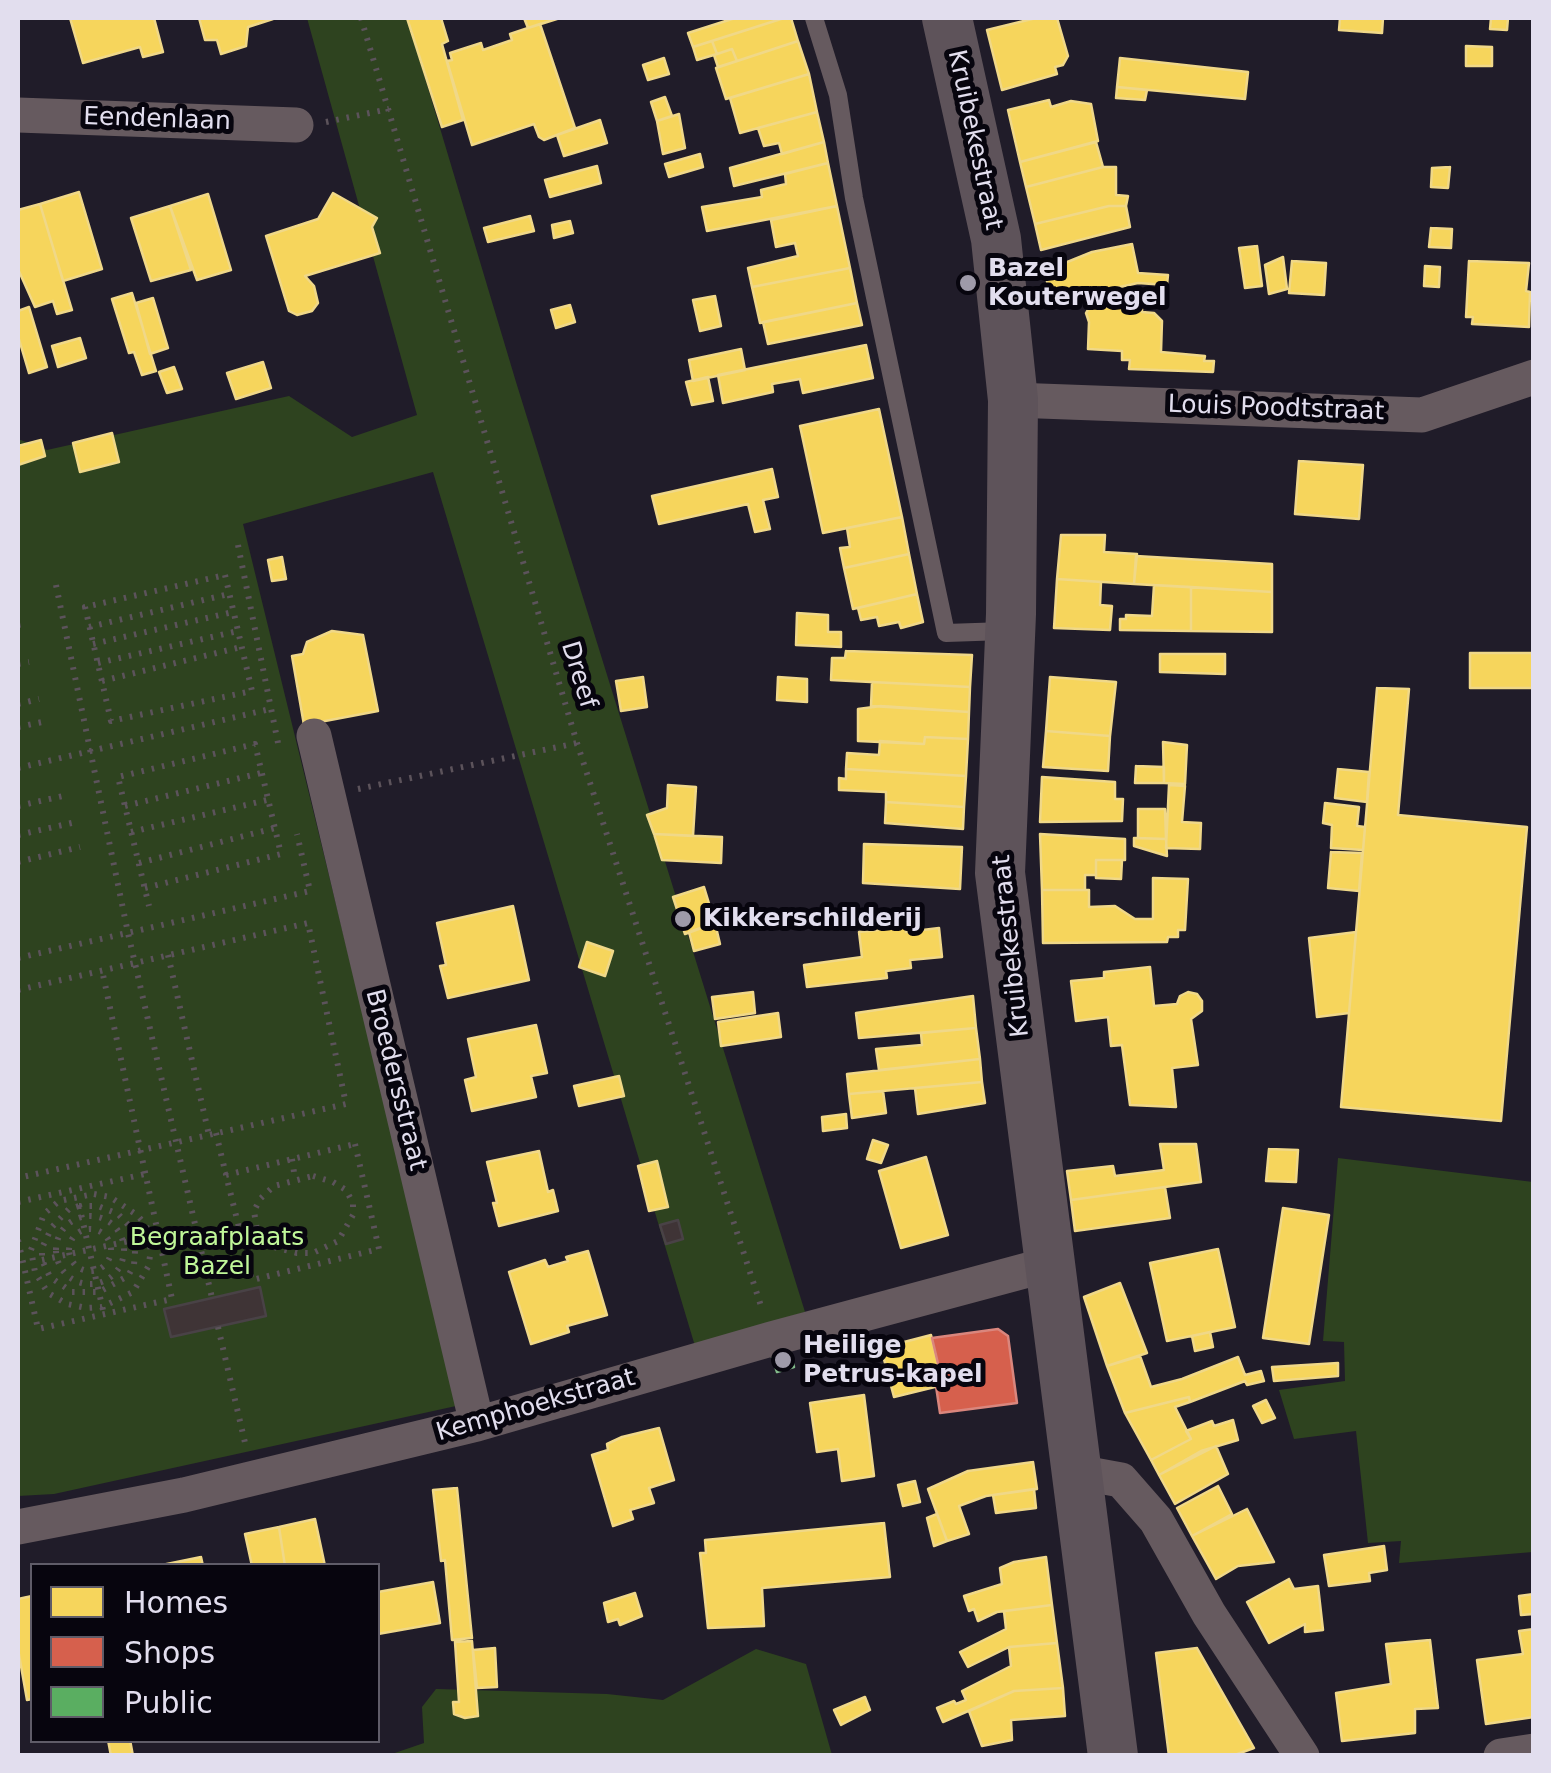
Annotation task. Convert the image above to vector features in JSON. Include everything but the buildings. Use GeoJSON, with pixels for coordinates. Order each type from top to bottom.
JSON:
{"type":"FeatureCollection","features":[{"type":"Feature","properties":{"kind":"main road","name":"Kruibekestraat"},"geometry":{"type":"LineString","coordinates":[[947,18],[996,240],[1013,400],[1010,631],[1000,873],[1113,1756]]}},
{"type":"Feature","properties":{"kind":"street","name":"Eendenlaan"},"geometry":{"type":"LineString","coordinates":[[18,115],[296,125]]}},
{"type":"Feature","properties":{"kind":"street","name":"Louis Poodtstraat"},"geometry":{"type":"LineString","coordinates":[[1013,400],[1422,415],[1534,377]]}},
{"type":"Feature","properties":{"kind":"street","name":"Broedersstraat"},"geometry":{"type":"LineString","coordinates":[[314,736],[478,1424]]}},
{"type":"Feature","properties":{"kind":"street","name":"Kemphoekstraat"},"geometry":{"type":"LineString","coordinates":[[18,1527],[184,1495],[478,1424],[1050,1264]]}},
{"type":"Feature","properties":{"kind":"street"},"geometry":{"type":"LineString","coordinates":[[1077,1472],[1121,1480],[1156,1520],[1209,1614],[1302,1756]]}},
{"type":"Feature","properties":{"kind":"street"},"geometry":{"type":"LineString","coordinates":[[1501,1756],[1534,1750]]}},
{"type":"Feature","properties":{"kind":"lane"},"geometry":{"type":"LineString","coordinates":[[814,18],[838,95],[854,198],[946,633],[1010,631]]}},
{"type":"Feature","properties":{"kind":"path","name":"Dreef"},"geometry":{"type":"LineString","coordinates":[[361,18],[577,743],[771,1339]]}},
{"type":"Feature","properties":{"kind":"path"},"geometry":{"type":"LineString","coordinates":[[296,125],[342,121],[388,109]]}},
{"type":"Feature","properties":{"kind":"path"},"geometry":{"type":"LineString","coordinates":[[238,545],[278,745]]}},
{"type":"Feature","properties":{"kind":"path"},"geometry":{"type":"LineString","coordinates":[[225,575],[229,594],[252,691],[111,721],[84,608],[225,575]]}},
{"type":"Feature","properties":{"kind":"path"},"geometry":{"type":"LineString","coordinates":[[56,584],[128,934],[212,1298]]}},
{"type":"Feature","properties":{"kind":"path"},"geometry":{"type":"LineString","coordinates":[[89,626],[229,594]]}},
{"type":"Feature","properties":{"kind":"path"},"geometry":{"type":"LineString","coordinates":[[93,644],[234,612]]}},
{"type":"Feature","properties":{"kind":"path"},"geometry":{"type":"LineString","coordinates":[[98,663],[238,631]]}},
{"type":"Feature","properties":{"kind":"path"},"geometry":{"type":"LineString","coordinates":[[102,681],[242,647]]}},
{"type":"Feature","properties":{"kind":"path"},"geometry":{"type":"LineString","coordinates":[[18,664],[29,662]]}},
{"type":"Feature","properties":{"kind":"path"},"geometry":{"type":"LineString","coordinates":[[18,704],[40,699]]}},
{"type":"Feature","properties":{"kind":"path"},"geometry":{"type":"LineString","coordinates":[[18,768],[270,709]]}},
{"type":"Feature","properties":{"kind":"path"},"geometry":{"type":"LineString","coordinates":[[18,727],[47,720]]}},
{"type":"Feature","properties":{"kind":"path"},"geometry":{"type":"LineString","coordinates":[[326,796],[577,743]]}},
{"type":"Feature","properties":{"kind":"path"},"geometry":{"type":"LineString","coordinates":[[145,888],[281,854],[255,744],[118,777],[149,906]]}},
{"type":"Feature","properties":{"kind":"path"},"geometry":{"type":"LineString","coordinates":[[125,806],[260,773]]}},
{"type":"Feature","properties":{"kind":"path"},"geometry":{"type":"LineString","coordinates":[[18,806],[63,796]]}},
{"type":"Feature","properties":{"kind":"path"},"geometry":{"type":"LineString","coordinates":[[131,832],[267,800]]}},
{"type":"Feature","properties":{"kind":"path"},"geometry":{"type":"LineString","coordinates":[[18,958],[310,891],[294,818]]}},
{"type":"Feature","properties":{"kind":"path"},"geometry":{"type":"LineString","coordinates":[[18,835],[76,822]]}},
{"type":"Feature","properties":{"kind":"path"},"geometry":{"type":"LineString","coordinates":[[139,863],[274,828]]}},
{"type":"Feature","properties":{"kind":"path"},"geometry":{"type":"LineString","coordinates":[[18,862],[80,847]]}},
{"type":"Feature","properties":{"kind":"path"},"geometry":{"type":"LineString","coordinates":[[18,990],[308,923],[346,1104],[18,1178]]}},
{"type":"Feature","properties":{"kind":"path"},"geometry":{"type":"LineString","coordinates":[[168,955],[252,1280],[378,1249],[356,1144],[226,1174]]}},
{"type":"Feature","properties":{"kind":"path"},"geometry":{"type":"LineString","coordinates":[[102,970],[145,1174],[154,1236],[172,1299],[103,1310],[38,1329],[28,1264],[30,1250],[44,1214],[60,1201],[76,1193],[110,1197],[127,1206],[154,1236]]}},
{"type":"Feature","properties":{"kind":"path"},"geometry":{"type":"LineString","coordinates":[[292,1160],[295,1179]]}},
{"type":"Feature","properties":{"kind":"path"},"geometry":{"type":"LineString","coordinates":[[18,1202],[76,1193],[145,1174]]}},
{"type":"Feature","properties":{"kind":"path"},"geometry":{"type":"LineString","coordinates":[[313,1176],[346,1190],[353,1203],[353,1215],[338,1241],[313,1253],[297,1254],[270,1246],[258,1237],[254,1211],[274,1186],[313,1176]]}},
{"type":"Feature","properties":{"kind":"path"},"geometry":{"type":"LineString","coordinates":[[76,1193],[103,1310]]}},
{"type":"Feature","properties":{"kind":"path"},"geometry":{"type":"LineString","coordinates":[[353,1203],[368,1200]]}},
{"type":"Feature","properties":{"kind":"path"},"geometry":{"type":"LineString","coordinates":[[79,1206],[98,1206],[118,1214],[127,1221],[136,1240],[134,1266],[128,1276],[99,1292],[72,1292],[50,1277],[42,1260],[42,1248],[52,1227],[69,1209],[79,1206]]}},
{"type":"Feature","properties":{"kind":"path"},"geometry":{"type":"LineString","coordinates":[[82,1218],[104,1220],[122,1232],[125,1242],[121,1267],[96,1282],[73,1280],[57,1266],[55,1257],[57,1240],[64,1228],[82,1218]]}},
{"type":"Feature","properties":{"kind":"path"},"geometry":{"type":"LineString","coordinates":[[239,1227],[255,1223]]}},
{"type":"Feature","properties":{"kind":"path"},"geometry":{"type":"LineString","coordinates":[[66,1254],[70,1240],[85,1232],[104,1234],[113,1244]]}},
{"type":"Feature","properties":{"kind":"path"},"geometry":{"type":"LineString","coordinates":[[28,1264],[154,1236]]}},
{"type":"Feature","properties":{"kind":"path"},"geometry":{"type":"LineString","coordinates":[[18,1240],[28,1264],[48,1292],[67,1304],[103,1310],[132,1292],[148,1267],[154,1236]]}},
{"type":"Feature","properties":{"kind":"path"},"geometry":{"type":"LineString","coordinates":[[66,1254],[75,1267],[94,1269],[110,1260],[113,1244]]}},
{"type":"Feature","properties":{"kind":"path"},"geometry":{"type":"LineString","coordinates":[[313,1253],[315,1265]]}},
{"type":"Feature","properties":{"kind":"path"},"geometry":{"type":"LineString","coordinates":[[218,1327],[253,1478]]}},
{"type":"Feature","properties":{"kind":"green space","name":"Begraafplaats Bazel"},"geometry":{"type":"Polygon","coordinates":[[[307,18],[407,18],[805,1312],[695,1346],[433,472],[243,524],[456,1406],[54,1494],[18,1496],[18,439],[47,450],[289,396],[352,437],[417,415],[307,18]]]}},
{"type":"Feature","properties":{"kind":"green space"},"geometry":{"type":"Polygon","coordinates":[[[1338,1158],[1533,1182],[1533,1552],[1399,1563],[1401,1541],[1368,1543],[1356,1431],[1294,1439],[1279,1390],[1345,1381],[1344,1342],[1323,1341],[1338,1158]]]}},
{"type":"Feature","properties":{"kind":"green space"},"geometry":{"type":"Polygon","coordinates":[[[756,1649],[806,1664],[832,1755],[386,1756],[424,1743],[422,1707],[436,1689],[607,1694],[663,1700],[756,1649]]]}},
{"type":"Feature","properties":{"kind":"place","name":"Bazel Kouterwegel"},"geometry":{"type":"Point","coordinates":[968,283]}},
{"type":"Feature","properties":{"kind":"place","name":"Kikkerschilderij"},"geometry":{"type":"Point","coordinates":[683,919]}},
{"type":"Feature","properties":{"kind":"place","name":"Heilige Petrus-kapel"},"geometry":{"type":"Point","coordinates":[783,1360]}}]}
